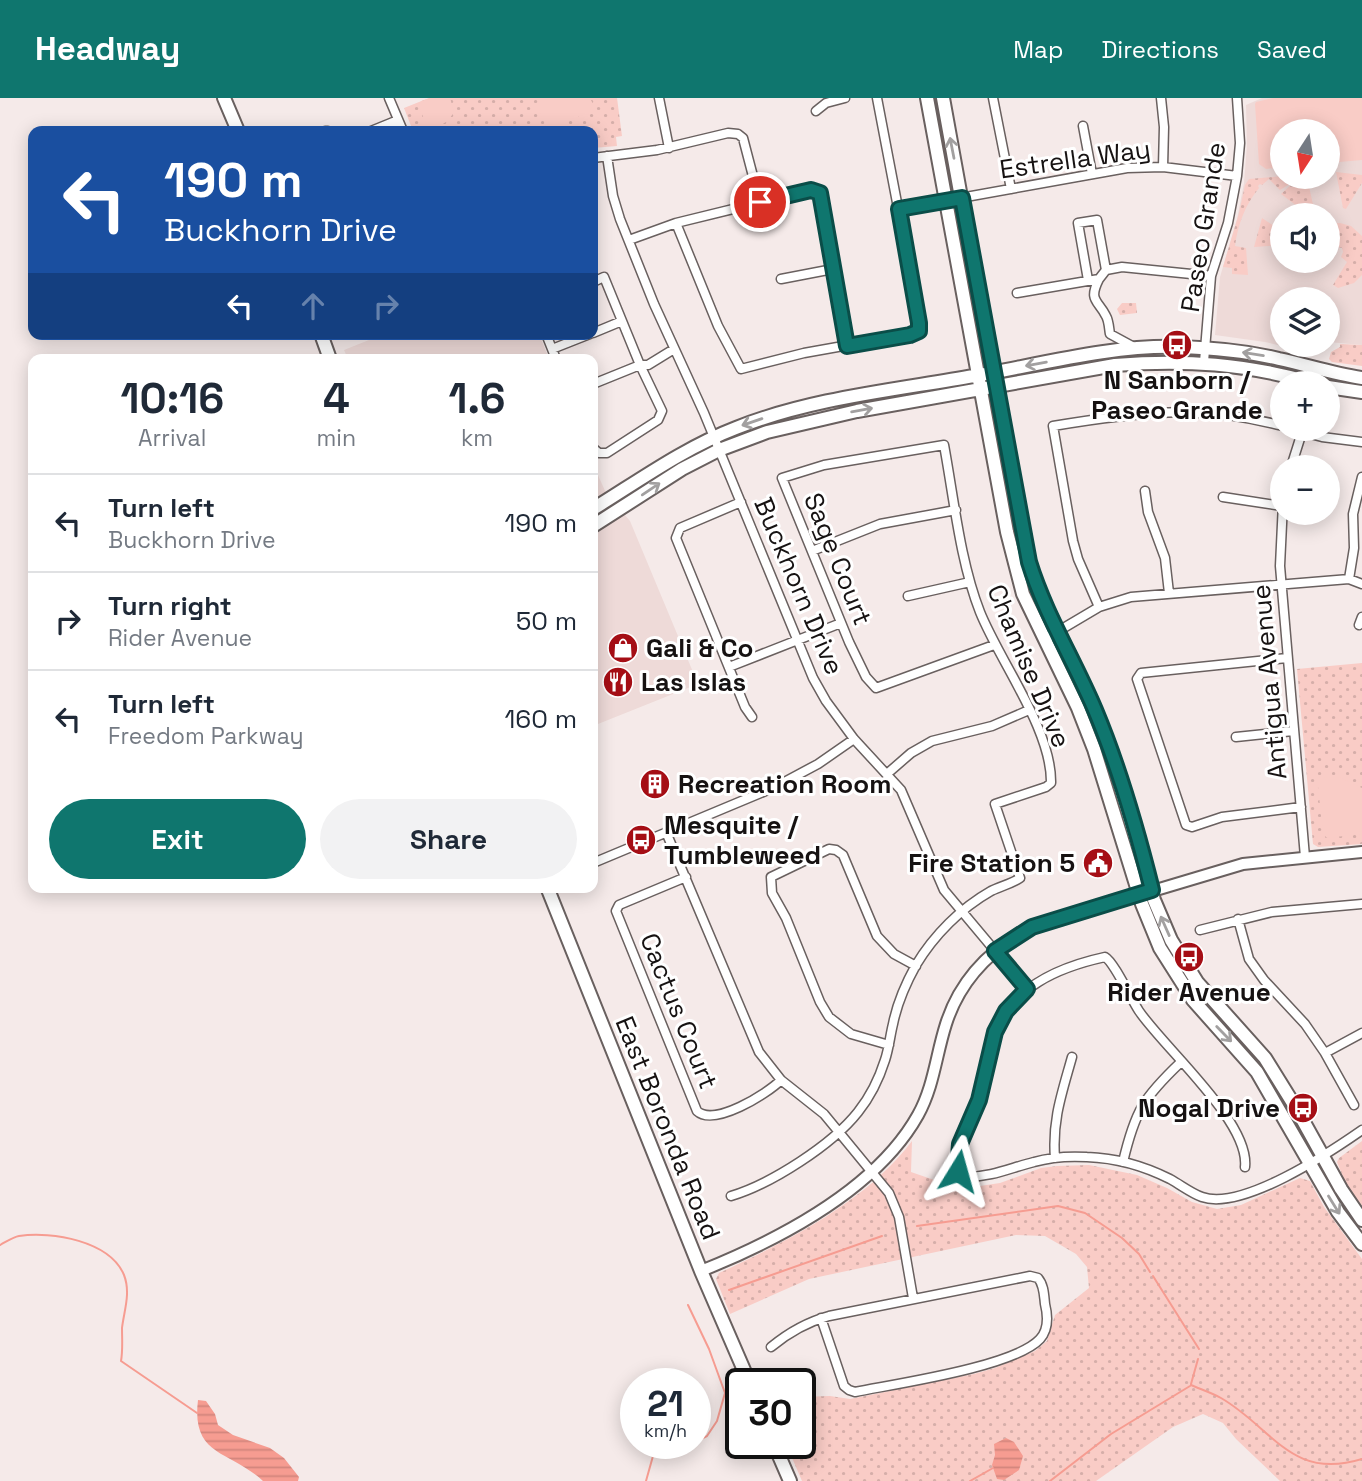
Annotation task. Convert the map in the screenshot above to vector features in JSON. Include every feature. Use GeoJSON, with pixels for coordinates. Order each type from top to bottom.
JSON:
{"type":"FeatureCollection","features":[{"type":"Feature","properties":{"kind":"main road"},"geometry":{"type":"LineString","coordinates":[[224,98],[236,126]]}},
{"type":"Feature","properties":{"kind":"main road"},"geometry":{"type":"LineString","coordinates":[[927,98],[1012,558],[1023,594],[1079,708],[1145,892],[1197,982],[1265,1058],[1340,1189],[1362,1220]]}},
{"type":"Feature","properties":{"kind":"main road"},"geometry":{"type":"LineString","coordinates":[[943,98],[1029,562],[1037,589],[1084,685],[1105,736],[1145,892],[1148,921],[1170,965],[1193,1000],[1257,1072],[1338,1212],[1362,1244]]}},
{"type":"Feature","properties":{"kind":"main road"},"geometry":{"type":"LineString","coordinates":[[598,506],[670,459],[714,437],[811,405],[1121,350],[1178,347],[1270,371]]}},
{"type":"Feature","properties":{"kind":"main road"},"geometry":{"type":"LineString","coordinates":[[598,523],[662,481],[719,450],[791,425],[1115,365],[1206,355]]}},
{"type":"Feature","properties":{"kind":"main road"},"geometry":{"type":"LineString","coordinates":[[1340,378],[1362,378]]}},
{"type":"Feature","properties":{"kind":"main road"},"geometry":{"type":"LineString","coordinates":[[1340,389],[1362,392]]}},
{"type":"Feature","properties":{"kind":"main road","name":"East Boronda Road"},"geometry":{"type":"LineString","coordinates":[[549,893],[701,1271],[743,1368]]}},
{"type":"Feature","properties":{"kind":"main road"},"geometry":{"type":"LineString","coordinates":[[781,1459],[790,1481]]}},
{"type":"Feature","properties":{"kind":"street"},"geometry":{"type":"LineString","coordinates":[[389,98],[401,126]]}},
{"type":"Feature","properties":{"kind":"street"},"geometry":{"type":"LineString","coordinates":[[659,98],[669,148]]}},
{"type":"Feature","properties":{"kind":"street"},"geometry":{"type":"LineString","coordinates":[[816,111],[826,103],[845,98]]}},
{"type":"Feature","properties":{"kind":"street"},"geometry":{"type":"LineString","coordinates":[[676,223],[713,314],[740,368],[919,331],[877,98]]}},
{"type":"Feature","properties":{"kind":"street"},"geometry":{"type":"LineString","coordinates":[[993,98],[1011,189]]}},
{"type":"Feature","properties":{"kind":"street"},"geometry":{"type":"LineString","coordinates":[[1161,98],[1164,127],[1163,167]]}},
{"type":"Feature","properties":{"kind":"street","name":"Paseo Grande"},"geometry":{"type":"LineString","coordinates":[[1206,355],[1211,276],[1231,212],[1237,176],[1240,143],[1237,98]]}},
{"type":"Feature","properties":{"kind":"street"},"geometry":{"type":"LineString","coordinates":[[383,126],[398,120]]}},
{"type":"Feature","properties":{"kind":"street"},"geometry":{"type":"LineString","coordinates":[[1083,126],[1092,174]]}},
{"type":"Feature","properties":{"kind":"street"},"geometry":{"type":"LineString","coordinates":[[598,157],[669,148],[728,133],[740,135],[760,202]]}},
{"type":"Feature","properties":{"kind":"street","name":"Buckhorn Drive"},"geometry":{"type":"LineString","coordinates":[[607,156],[613,195],[629,240],[819,690],[854,739],[888,773],[910,806],[944,890],[1027,989]]}},
{"type":"Feature","properties":{"kind":"street","name":"Estrella Way"},"geometry":{"type":"LineString","coordinates":[[899,209],[1127,168],[1163,167],[1237,176]]}},
{"type":"Feature","properties":{"kind":"street"},"geometry":{"type":"LineString","coordinates":[[629,240],[676,223],[811,190],[818,191],[847,346]]}},
{"type":"Feature","properties":{"kind":"street"},"geometry":{"type":"LineString","coordinates":[[1088,280],[1078,223],[1097,220],[1106,270]]}},
{"type":"Feature","properties":{"kind":"street"},"geometry":{"type":"LineString","coordinates":[[1121,350],[1110,334],[1107,317],[1095,299],[1095,289],[1106,270],[1122,267],[1211,276]]}},
{"type":"Feature","properties":{"kind":"street"},"geometry":{"type":"LineString","coordinates":[[781,279],[833,269]]}},
{"type":"Feature","properties":{"kind":"street"},"geometry":{"type":"LineString","coordinates":[[598,280],[604,278],[640,365],[662,408],[660,418],[607,453],[598,452]]}},
{"type":"Feature","properties":{"kind":"street"},"geometry":{"type":"LineString","coordinates":[[1017,293],[1099,279]]}},
{"type":"Feature","properties":{"kind":"street"},"geometry":{"type":"LineString","coordinates":[[598,331],[622,321]]}},
{"type":"Feature","properties":{"kind":"street"},"geometry":{"type":"LineString","coordinates":[[1110,334],[1137,349]]}},
{"type":"Feature","properties":{"kind":"street"},"geometry":{"type":"LineString","coordinates":[[1098,353],[1110,334]]}},
{"type":"Feature","properties":{"kind":"street"},"geometry":{"type":"LineString","coordinates":[[548,340],[554,354]]}},
{"type":"Feature","properties":{"kind":"street"},"geometry":{"type":"LineString","coordinates":[[552,349],[575,340]]}},
{"type":"Feature","properties":{"kind":"street"},"geometry":{"type":"LineString","coordinates":[[598,382],[640,365],[645,358],[662,355],[674,349]]}},
{"type":"Feature","properties":{"kind":"street"},"geometry":{"type":"LineString","coordinates":[[1099,607],[1073,541],[1054,426],[1129,414],[1180,411],[1270,423]]}},
{"type":"Feature","properties":{"kind":"street"},"geometry":{"type":"LineString","coordinates":[[1340,439],[1362,442]]}},
{"type":"Feature","properties":{"kind":"street","name":"Chamise Drive"},"geometry":{"type":"LineString","coordinates":[[944,445],[970,582],[994,645],[1029,710],[1044,746],[1051,783],[1046,787],[996,802],[994,807],[1020,878],[991,891],[962,911]]}},
{"type":"Feature","properties":{"kind":"street","name":"Sage Court"},"geometry":{"type":"LineString","coordinates":[[944,445],[824,465],[782,478],[859,665],[876,688],[994,645]]}},
{"type":"Feature","properties":{"kind":"street"},"geometry":{"type":"LineString","coordinates":[[1349,579],[1354,548],[1353,514],[1362,477]]}},
{"type":"Feature","properties":{"kind":"street"},"geometry":{"type":"LineString","coordinates":[[1145,491],[1148,512],[1165,558],[1169,593]]}},
{"type":"Feature","properties":{"kind":"street"},"geometry":{"type":"LineString","coordinates":[[1223,497],[1270,503]]}},
{"type":"Feature","properties":{"kind":"street"},"geometry":{"type":"LineString","coordinates":[[741,502],[680,528],[676,538],[745,707],[752,717]]}},
{"type":"Feature","properties":{"kind":"street"},"geometry":{"type":"LineString","coordinates":[[812,551],[880,524],[956,510]]}},
{"type":"Feature","properties":{"kind":"street","name":"Antigua Avenue"},"geometry":{"type":"LineString","coordinates":[[1281,525],[1281,584],[1305,857]]}},
{"type":"Feature","properties":{"kind":"street"},"geometry":{"type":"LineString","coordinates":[[1045,639],[1099,607],[1131,597],[1349,579],[1362,584]]}},
{"type":"Feature","properties":{"kind":"street"},"geometry":{"type":"LineString","coordinates":[[908,596],[970,582]]}},
{"type":"Feature","properties":{"kind":"street"},"geometry":{"type":"LineString","coordinates":[[729,667],[841,624]]}},
{"type":"Feature","properties":{"kind":"street"},"geometry":{"type":"LineString","coordinates":[[1287,658],[1141,673],[1137,679],[1186,824],[1192,827],[1222,817],[1301,807]]}},
{"type":"Feature","properties":{"kind":"street"},"geometry":{"type":"LineString","coordinates":[[888,773],[911,753],[932,741],[992,726],[1029,710]]}},
{"type":"Feature","properties":{"kind":"street"},"geometry":{"type":"LineString","coordinates":[[1236,737],[1293,731]]}},
{"type":"Feature","properties":{"kind":"street"},"geometry":{"type":"LineString","coordinates":[[598,861],[775,788],[818,764],[854,739]]}},
{"type":"Feature","properties":{"kind":"street"},"geometry":{"type":"LineString","coordinates":[[666,832],[753,1041],[765,1062],[781,1080],[824,1114],[889,1193],[899,1217],[913,1298]]}},
{"type":"Feature","properties":{"kind":"street"},"geometry":{"type":"LineString","coordinates":[[889,1045],[851,1034],[829,1017],[820,1002],[786,918],[772,893],[771,877],[829,849],[836,850],[843,855],[877,936],[894,954],[916,966]]}},
{"type":"Feature","properties":{"kind":"street"},"geometry":{"type":"LineString","coordinates":[[701,1271],[794,1227],[838,1198],[872,1171],[896,1147],[917,1117],[935,1074],[951,1012],[970,977],[995,951],[1032,927],[1243,864],[1362,852]]}},
{"type":"Feature","properties":{"kind":"street","name":"Cactus Court"},"geometry":{"type":"LineString","coordinates":[[685,877],[619,905],[616,911],[697,1111],[704,1117],[714,1116],[758,1098],[781,1080]]}},
{"type":"Feature","properties":{"kind":"street"},"geometry":{"type":"LineString","coordinates":[[1200,930],[1272,912],[1362,904]]}},
{"type":"Feature","properties":{"kind":"street"},"geometry":{"type":"LineString","coordinates":[[731,1195],[751,1189],[802,1160],[858,1113],[878,1079],[895,1014],[916,966],[947,925],[962,911]]}},
{"type":"Feature","properties":{"kind":"street"},"geometry":{"type":"LineString","coordinates":[[1238,919],[1249,959],[1264,980],[1305,1024],[1325,1053],[1354,1105]]}},
{"type":"Feature","properties":{"kind":"street"},"geometry":{"type":"LineString","coordinates":[[1245,1167],[1246,1156],[1226,1116],[1148,1024],[1108,958],[1052,973],[1027,989],[1006,1011],[995,1032],[979,1100],[960,1144],[958,1157],[960,1174],[966,1177],[992,1176],[1055,1158],[1088,1157],[1123,1161],[1151,1170],[1201,1197],[1225,1200],[1240,1196],[1310,1164],[1362,1130]]}},
{"type":"Feature","properties":{"kind":"street"},"geometry":{"type":"LineString","coordinates":[[1325,1053],[1362,1032]]}},
{"type":"Feature","properties":{"kind":"street"},"geometry":{"type":"LineString","coordinates":[[1055,1158],[1056,1112],[1072,1057]]}},
{"type":"Feature","properties":{"kind":"street"},"geometry":{"type":"LineString","coordinates":[[1123,1161],[1133,1120],[1143,1101],[1181,1062]]}},
{"type":"Feature","properties":{"kind":"street"},"geometry":{"type":"LineString","coordinates":[[771,1347],[793,1331],[821,1318],[1030,1276],[1037,1277],[1042,1284],[1047,1326],[1040,1339],[1030,1347],[974,1368],[855,1392],[844,1385],[821,1318]]}},
{"type":"Feature","properties":{"kind":"shaded area"},"geometry":{"type":"Polygon","coordinates":[[[429,98],[617,98],[622,136],[616,137],[617,146],[598,148],[598,126],[411,126],[404,108],[429,98]]]}},
{"type":"Feature","properties":{"kind":"shaded area"},"geometry":{"type":"Polygon","coordinates":[[[450,98],[454,112],[448,121],[438,126],[427,126],[419,107],[421,101],[450,98]]]}},
{"type":"Feature","properties":{"kind":"shaded area"},"geometry":{"type":"Polygon","coordinates":[[[539,98],[590,98],[593,104],[589,113],[553,126],[546,126],[539,111],[539,98]]]}},
{"type":"Feature","properties":{"kind":"shaded area"},"geometry":{"type":"Polygon","coordinates":[[[1262,98],[1362,98],[1362,345],[1340,343],[1340,287],[1270,287],[1270,343],[1215,335],[1220,277],[1237,219],[1244,183],[1246,105],[1262,98]]]}},
{"type":"Feature","properties":{"kind":"shaded area"},"geometry":{"type":"Polygon","coordinates":[[[1273,98],[1362,98],[1362,160],[1340,162],[1340,119],[1270,119],[1270,169],[1266,169],[1259,164],[1256,102],[1273,98]]]}},
{"type":"Feature","properties":{"kind":"shaded area"},"geometry":{"type":"Polygon","coordinates":[[[1340,172],[1362,175],[1362,183],[1346,209],[1343,208],[1340,172]]]}},
{"type":"Feature","properties":{"kind":"shaded area"},"geometry":{"type":"Polygon","coordinates":[[[1270,177],[1270,180],[1258,186],[1238,230],[1235,246],[1246,248],[1248,275],[1232,274],[1232,268],[1223,267],[1245,185],[1249,179],[1270,177]]]}},
{"type":"Feature","properties":{"kind":"shaded area"},"geometry":{"type":"Polygon","coordinates":[[[1286,189],[1310,189],[1313,203],[1293,203],[1281,194],[1286,189]]]}},
{"type":"Feature","properties":{"kind":"shaded area"},"geometry":{"type":"Polygon","coordinates":[[[970,209],[998,353],[996,354],[970,213],[970,209]]]}},
{"type":"Feature","properties":{"kind":"shaded area"},"geometry":{"type":"Polygon","coordinates":[[[1262,218],[1270,223],[1270,246],[1254,247],[1262,218]]]}},
{"type":"Feature","properties":{"kind":"shaded area"},"geometry":{"type":"Polygon","coordinates":[[[1340,223],[1351,226],[1362,236],[1362,275],[1354,283],[1340,287],[1333,285],[1347,262],[1341,257],[1340,223]]]}},
{"type":"Feature","properties":{"kind":"shaded area"},"geometry":{"type":"Polygon","coordinates":[[[1122,303],[1136,303],[1137,313],[1120,315],[1117,309],[1122,303]]]}},
{"type":"Feature","properties":{"kind":"shaded area"},"geometry":{"type":"Polygon","coordinates":[[[369,340],[541,340],[547,354],[346,354],[344,350],[369,340]]]}},
{"type":"Feature","properties":{"kind":"shaded area"},"geometry":{"type":"Polygon","coordinates":[[[1340,344],[1362,345],[1362,366],[1332,362],[1330,357],[1340,357],[1340,344]]]}},
{"type":"Feature","properties":{"kind":"shaded area"},"geometry":{"type":"Polygon","coordinates":[[[598,475],[606,493],[630,521],[698,684],[598,724],[598,475]]]}},
{"type":"Feature","properties":{"kind":"shaded area"},"geometry":{"type":"Polygon","coordinates":[[[1362,663],[1362,844],[1318,847],[1313,844],[1297,669],[1362,663]]]}},
{"type":"Feature","properties":{"kind":"shaded area"},"geometry":{"type":"Polygon","coordinates":[[[1317,777],[1341,778],[1362,788],[1362,834],[1327,838],[1323,834],[1317,777]]]}},
{"type":"Feature","properties":{"kind":"shaded area"},"geometry":{"type":"Polygon","coordinates":[[[912,1141],[911,1172],[943,1183],[949,1182],[959,1189],[1000,1183],[1041,1168],[1089,1165],[1137,1175],[1192,1202],[1217,1209],[1241,1205],[1300,1178],[1310,1181],[1324,1207],[1362,1259],[1362,1481],[1280,1481],[1223,1423],[1203,1414],[1173,1427],[1096,1481],[802,1481],[792,1459],[816,1459],[816,1396],[850,1399],[995,1368],[1035,1351],[1047,1341],[1055,1315],[1089,1288],[1087,1267],[1076,1254],[1045,1236],[1016,1235],[809,1279],[730,1314],[716,1279],[719,1273],[771,1248],[823,1218],[872,1183],[912,1141]]]}},
{"type":"Feature","properties":{"kind":"shaded area"},"geometry":{"type":"Polygon","coordinates":[[[1362,1141],[1362,1206],[1345,1182],[1337,1162],[1362,1141]]]}},
{"type":"Feature","properties":{"kind":"shaded area"},"geometry":{"type":"Polygon","coordinates":[[[198,1400],[206,1401],[215,1414],[218,1425],[233,1435],[270,1448],[284,1458],[299,1477],[298,1481],[263,1481],[215,1450],[201,1432],[197,1419],[198,1400]]]}},
{"type":"Feature","properties":{"kind":"shaded area"},"geometry":{"type":"Polygon","coordinates":[[[1006,1438],[1014,1442],[1023,1456],[1019,1470],[1004,1480],[997,1479],[992,1465],[994,1444],[1006,1438]]]}},
{"type":"Feature","properties":{"kind":"waterway"},"geometry":{"type":"LineString","coordinates":[[917,1226],[1058,1206],[1085,1213],[1122,1238],[1139,1254],[1150,1272]]}},
{"type":"Feature","properties":{"kind":"waterway"},"geometry":{"type":"LineString","coordinates":[[0,1245],[19,1236],[63,1237],[93,1246],[117,1263],[124,1275],[127,1295],[121,1361],[197,1413]]}},
{"type":"Feature","properties":{"kind":"waterway"},"geometry":{"type":"LineString","coordinates":[[729,1290],[882,1236]]}},
{"type":"Feature","properties":{"kind":"waterway"},"geometry":{"type":"LineString","coordinates":[[1153,1276],[1199,1349]]}},
{"type":"Feature","properties":{"kind":"waterway"},"geometry":{"type":"LineString","coordinates":[[688,1305],[709,1349],[725,1393],[717,1421],[711,1430]]}},
{"type":"Feature","properties":{"kind":"waterway"},"geometry":{"type":"LineString","coordinates":[[1191,1384],[1198,1359]]}},
{"type":"Feature","properties":{"kind":"waterway"},"geometry":{"type":"LineString","coordinates":[[1191,1385],[1221,1398],[1284,1448],[1300,1457],[1317,1463],[1338,1464],[1362,1459]]}},
{"type":"Feature","properties":{"kind":"waterway"},"geometry":{"type":"LineString","coordinates":[[1050,1481],[1111,1434],[1190,1386]]}},
{"type":"Feature","properties":{"kind":"waterway"},"geometry":{"type":"LineString","coordinates":[[646,1481],[652,1459]]}},
{"type":"Feature","properties":{"kind":"waterway"},"geometry":{"type":"LineString","coordinates":[[970,1481],[993,1468]]}},
{"type":"Feature","properties":{"kind":"place","name":"N Sanborn / Paseo Grande"},"geometry":{"type":"Point","coordinates":[1177,345]}},
{"type":"Feature","properties":{"kind":"place","name":"Gali & Co"},"geometry":{"type":"Point","coordinates":[623,648]}},
{"type":"Feature","properties":{"kind":"place","name":"Las Islas"},"geometry":{"type":"Point","coordinates":[618,682]}},
{"type":"Feature","properties":{"kind":"place","name":"Recreation Room"},"geometry":{"type":"Point","coordinates":[655,784]}},
{"type":"Feature","properties":{"kind":"place","name":"Mesquite / Tumbleweed"},"geometry":{"type":"Point","coordinates":[641,840]}},
{"type":"Feature","properties":{"kind":"place","name":"Fire Station 5"},"geometry":{"type":"Point","coordinates":[1098,863]}},
{"type":"Feature","properties":{"kind":"place","name":"Rider Avenue"},"geometry":{"type":"Point","coordinates":[1189,957]}},
{"type":"Feature","properties":{"kind":"place","name":"Nogal Drive"},"geometry":{"type":"Point","coordinates":[1303,1108]}},
{"type":"Feature","properties":{"kind":"route"},"geometry":{"type":"LineString","coordinates":[[760,202],[811,190],[820,193],[847,346],[919,331],[899,209],[962,198],[1029,562],[1042,603],[1084,685],[1105,736],[1152,890],[1032,927],[995,951],[1027,989],[1006,1011],[995,1032],[979,1100],[960,1144],[958,1171]]}}]}
